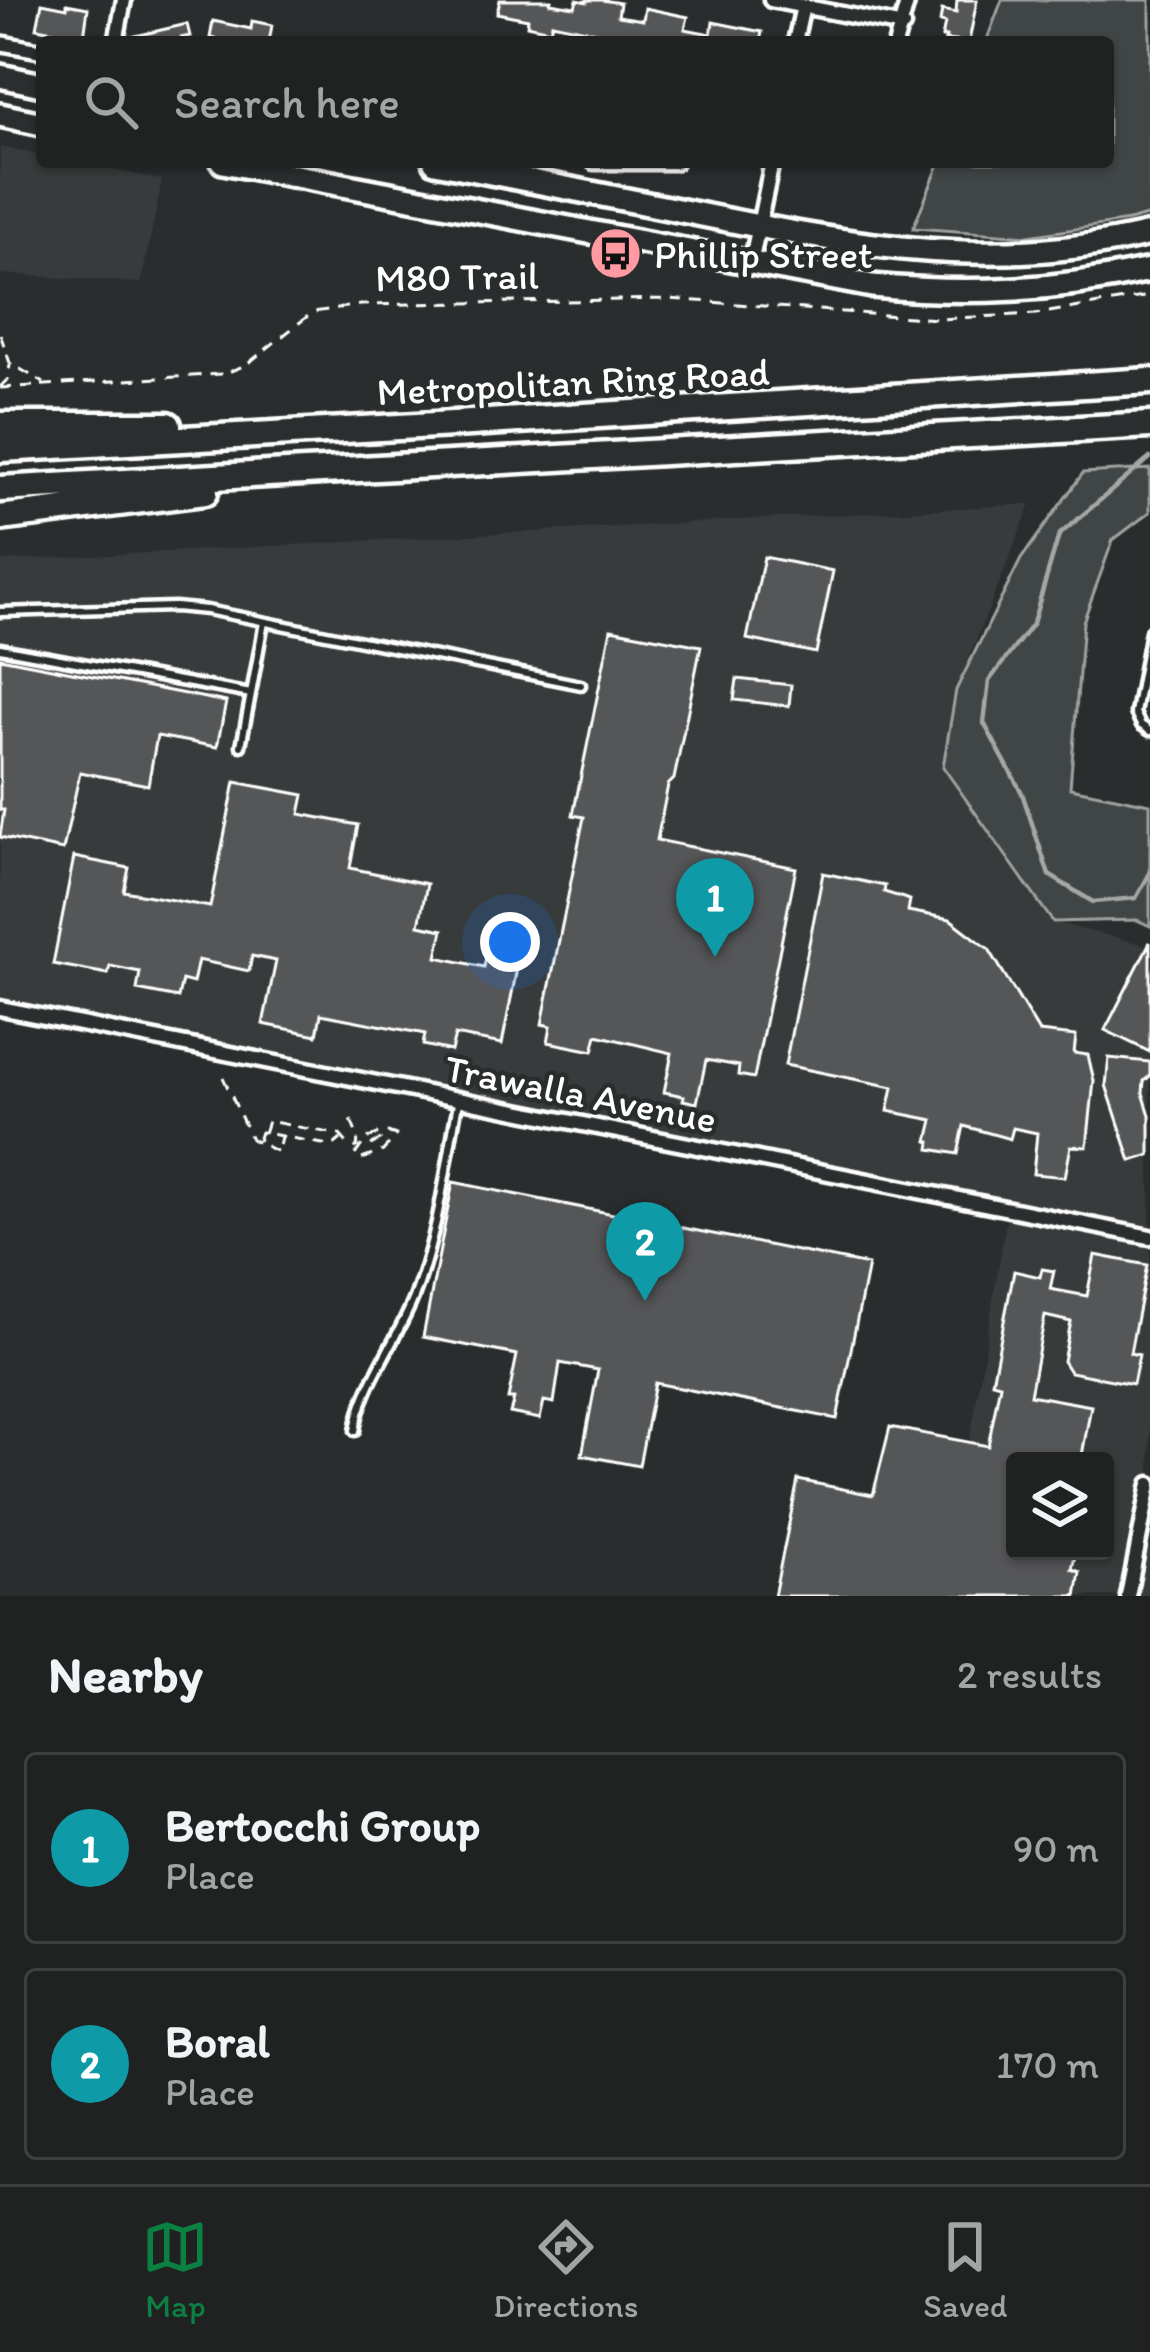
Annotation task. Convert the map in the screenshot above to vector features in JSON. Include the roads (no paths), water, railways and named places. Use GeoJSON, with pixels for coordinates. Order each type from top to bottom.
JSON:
{"type":"FeatureCollection","features":[{"type":"Feature","properties":{"kind":"highway","name":"Metropolitan Ring Road"},"geometry":{"type":"LineString","coordinates":[[0,449],[1150,381]]}},
{"type":"Feature","properties":{"kind":"highway"},"geometry":{"type":"LineString","coordinates":[[0,425],[470,423]]}},
{"type":"Feature","properties":{"kind":"highway","name":"Metropolitan Ring Road"},"geometry":{"type":"LineString","coordinates":[[0,489],[1150,425]]}},
{"type":"Feature","properties":{"kind":"highway"},"geometry":{"type":"LineString","coordinates":[[0,518],[422,465]]}},
{"type":"Feature","properties":{"kind":"main road"},"geometry":{"type":"LineString","coordinates":[[0,76],[36,84]]}},
{"type":"Feature","properties":{"kind":"main road"},"geometry":{"type":"LineString","coordinates":[[0,116],[36,123]]}},
{"type":"Feature","properties":{"kind":"main road"},"geometry":{"type":"LineString","coordinates":[[254,168],[872,286],[986,292],[1072,285],[1150,270]]}},
{"type":"Feature","properties":{"kind":"main road"},"geometry":{"type":"LineString","coordinates":[[465,168],[868,246],[971,254],[1067,248],[1150,234]]}},
{"type":"Feature","properties":{"kind":"street"},"geometry":{"type":"LineString","coordinates":[[117,36],[124,0]]}},
{"type":"Feature","properties":{"kind":"street"},"geometry":{"type":"LineString","coordinates":[[771,0],[903,26]]}},
{"type":"Feature","properties":{"kind":"street"},"geometry":{"type":"LineString","coordinates":[[899,36],[908,0]]}},
{"type":"Feature","properties":{"kind":"street"},"geometry":{"type":"LineString","coordinates":[[796,36],[802,6]]}},
{"type":"Feature","properties":{"kind":"street"},"geometry":{"type":"LineString","coordinates":[[0,43],[36,50]]}},
{"type":"Feature","properties":{"kind":"street"},"geometry":{"type":"LineString","coordinates":[[751,264],[771,168]]}},
{"type":"Feature","properties":{"kind":"street","name":"Trawalla Avenue"},"geometry":{"type":"LineString","coordinates":[[0,1008],[1150,1237]]}},
{"type":"Feature","properties":{"kind":"street"},"geometry":{"type":"LineString","coordinates":[[1128,1596],[1150,1484]]}},
{"type":"Feature","properties":{"kind":"lane"},"geometry":{"type":"LineString","coordinates":[[0,612],[207,610],[581,685]]}},
{"type":"Feature","properties":{"kind":"lane"},"geometry":{"type":"LineString","coordinates":[[242,746],[264,622]]}},
{"type":"Feature","properties":{"kind":"lane"},"geometry":{"type":"LineString","coordinates":[[1150,631],[1136,712],[1141,725],[1150,731]]}},
{"type":"Feature","properties":{"kind":"lane"},"geometry":{"type":"LineString","coordinates":[[0,648],[251,694]]}},
{"type":"Feature","properties":{"kind":"lane"},"geometry":{"type":"LineString","coordinates":[[356,1431],[364,1399],[399,1334],[426,1264],[459,1099]]}},
{"type":"Feature","properties":{"kind":"waterway"},"geometry":{"type":"LineString","coordinates":[[1150,458],[1059,535],[1033,623],[989,681],[984,723],[1022,793],[1049,875],[1093,902],[1136,898],[1150,873]]}},
{"type":"Feature","properties":{"kind":"place","name":"Phillip Street"},"geometry":{"type":"Point","coordinates":[615,254]}},
{"type":"Feature","properties":{"kind":"place","name":"Bertocchi Group"},"geometry":{"type":"Point","coordinates":[715,957]}},
{"type":"Feature","properties":{"kind":"place","name":"Boral"},"geometry":{"type":"Point","coordinates":[645,1301]}}]}
